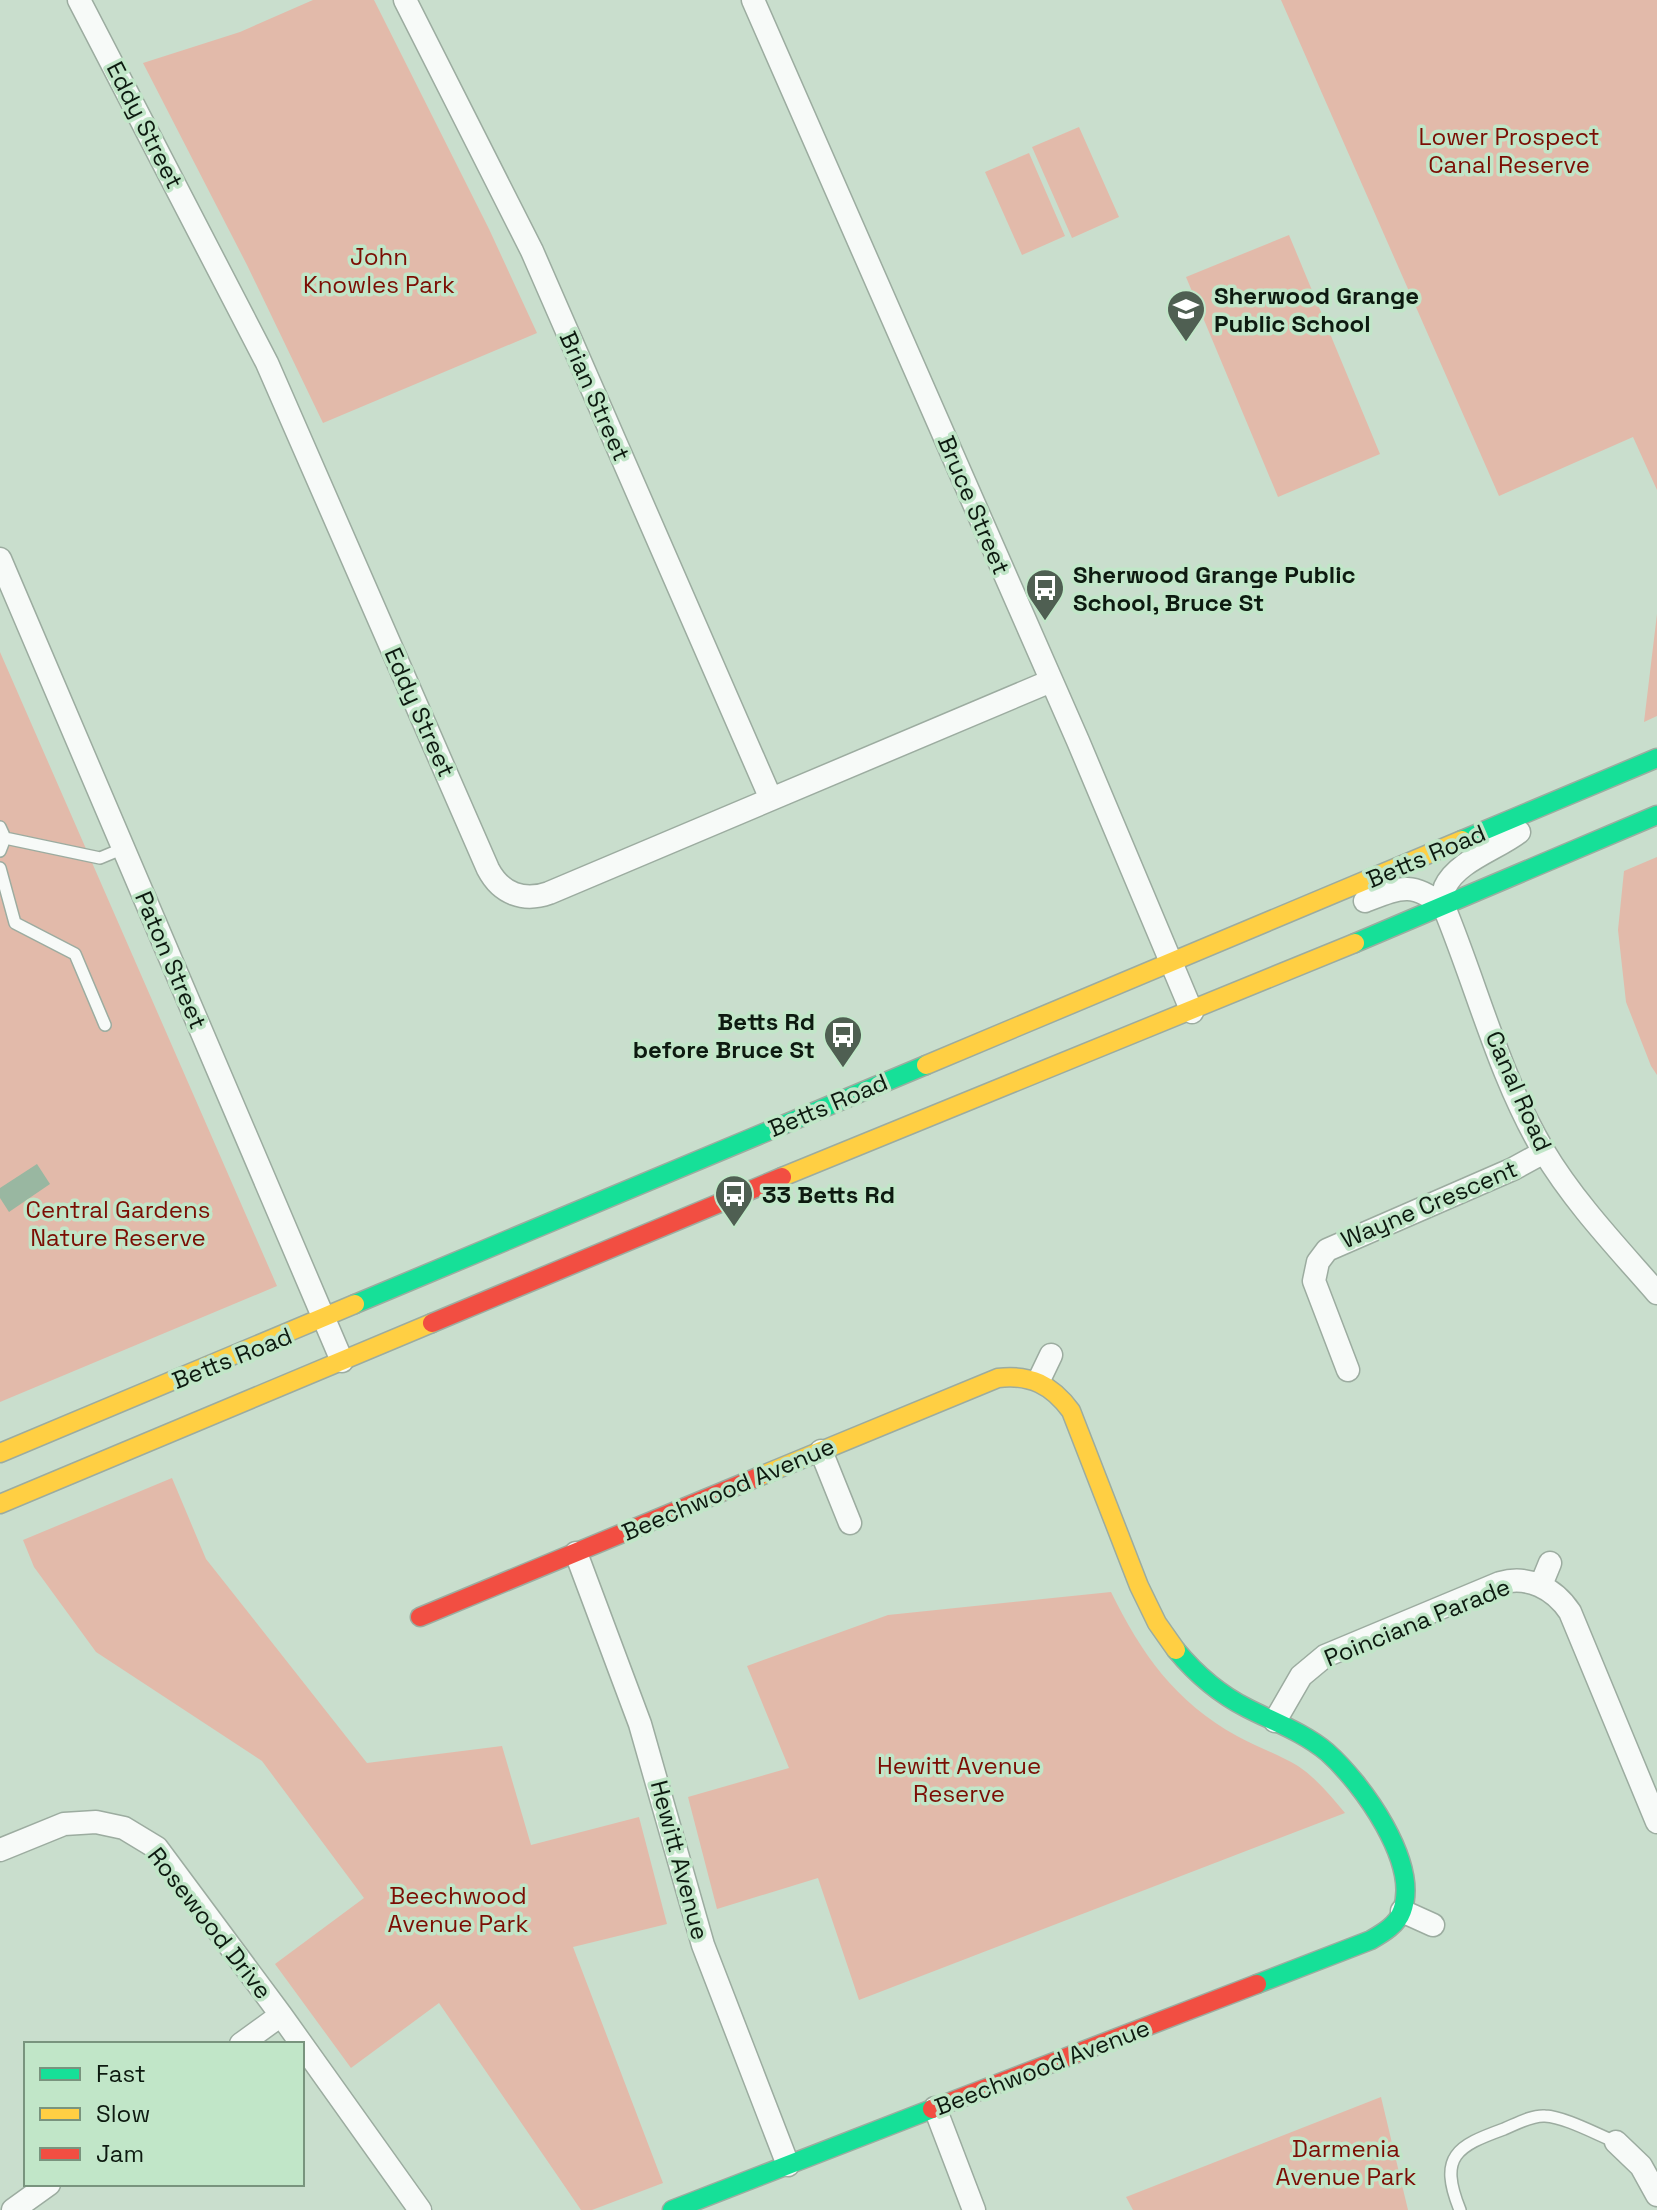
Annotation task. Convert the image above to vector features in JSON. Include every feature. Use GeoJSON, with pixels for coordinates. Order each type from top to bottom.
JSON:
{"type":"FeatureCollection","features":[{"type":"Feature","properties":{"kind":"main road","name":"Betts Road"},"geometry":{"type":"LineString","coordinates":[[0,1453],[1657,758]]}},
{"type":"Feature","properties":{"kind":"main road","name":"Betts Road"},"geometry":{"type":"LineString","coordinates":[[0,1504],[900,1128],[1192,1012],[1657,815]]}},
{"type":"Feature","properties":{"kind":"main road","name":"Beechwood Avenue"},"geometry":{"type":"LineString","coordinates":[[420,1617],[998,1378],[1019,1375],[1039,1380]]}},
{"type":"Feature","properties":{"kind":"main road"},"geometry":{"type":"LineString","coordinates":[[1039,1380],[1056,1391],[1071,1411],[1141,1592],[1165,1635],[1192,1668],[1220,1692],[1327,1752],[1356,1781],[1378,1813],[1405,1877],[1406,1895],[1402,1911]]}},
{"type":"Feature","properties":{"kind":"main road","name":"Beechwood Avenue"},"geometry":{"type":"LineString","coordinates":[[672,2210],[1371,1940],[1388,1929],[1402,1911]]}},
{"type":"Feature","properties":{"kind":"street","name":"Eddy Street"},"geometry":{"type":"LineString","coordinates":[[79,0],[267,363],[482,855],[498,884],[516,895],[538,897],[1051,681]]}},
{"type":"Feature","properties":{"kind":"street","name":"Brian Street"},"geometry":{"type":"LineString","coordinates":[[405,0],[532,251],[771,799]]}},
{"type":"Feature","properties":{"kind":"street","name":"Bruce Street"},"geometry":{"type":"LineString","coordinates":[[753,0],[1192,1012]]}},
{"type":"Feature","properties":{"kind":"street","name":"Paton Street"},"geometry":{"type":"LineString","coordinates":[[0,559],[342,1361]]}},
{"type":"Feature","properties":{"kind":"street"},"geometry":{"type":"LineString","coordinates":[[1444,907],[1443,894],[1451,879],[1472,862],[1518,834],[1538,809]]}},
{"type":"Feature","properties":{"kind":"street"},"geometry":{"type":"LineString","coordinates":[[1309,905],[1346,909],[1386,892],[1411,887],[1428,894],[1444,907]]}},
{"type":"Feature","properties":{"kind":"street","name":"Canal Road"},"geometry":{"type":"LineString","coordinates":[[1444,907],[1510,1081],[1544,1152],[1586,1212],[1657,1293]]}},
{"type":"Feature","properties":{"kind":"street","name":"Wayne Crescent"},"geometry":{"type":"LineString","coordinates":[[1348,1370],[1316,1290],[1310,1259],[1333,1245],[1513,1169],[1544,1152]]}},
{"type":"Feature","properties":{"kind":"street"},"geometry":{"type":"LineString","coordinates":[[1039,1380],[1051,1355]]}},
{"type":"Feature","properties":{"kind":"street"},"geometry":{"type":"LineString","coordinates":[[821,1451],[850,1523]]}},
{"type":"Feature","properties":{"kind":"street","name":"Hewitt Avenue"},"geometry":{"type":"LineString","coordinates":[[576,1553],[644,1735],[703,1945],[788,2165]]}},
{"type":"Feature","properties":{"kind":"street","name":"Poinciana Parade"},"geometry":{"type":"LineString","coordinates":[[1541,1585],[1550,1563]]}},
{"type":"Feature","properties":{"kind":"street","name":"Poinciana Parade"},"geometry":{"type":"LineString","coordinates":[[1275,1721],[1301,1676],[1317,1661],[1334,1652],[1500,1583],[1522,1581],[1541,1585],[1556,1595],[1570,1612],[1657,1822]]}},
{"type":"Feature","properties":{"kind":"street","name":"Rosewood Drive"},"geometry":{"type":"LineString","coordinates":[[0,1850],[64,1824],[96,1822],[124,1828],[148,1841],[157,1848],[281,2015]]}},
{"type":"Feature","properties":{"kind":"street"},"geometry":{"type":"LineString","coordinates":[[1402,1911],[1433,1925]]}},
{"type":"Feature","properties":{"kind":"street"},"geometry":{"type":"LineString","coordinates":[[244,2042],[281,2015],[300,2042]]}},
{"type":"Feature","properties":{"kind":"street"},"geometry":{"type":"LineString","coordinates":[[304,2047],[420,2210]]}},
{"type":"Feature","properties":{"kind":"street"},"geometry":{"type":"LineString","coordinates":[[935,2108],[974,2210]]}},
{"type":"Feature","properties":{"kind":"street"},"geometry":{"type":"LineString","coordinates":[[1616,2142],[1641,2166],[1657,2195]]}},
{"type":"Feature","properties":{"kind":"street"},"geometry":{"type":"LineString","coordinates":[[13,2210],[46,2186]]}},
{"type":"Feature","properties":{"kind":"lane"},"geometry":{"type":"LineString","coordinates":[[0,851],[2,832],[100,858],[124,848]]}},
{"type":"Feature","properties":{"kind":"lane"},"geometry":{"type":"LineString","coordinates":[[0,868],[15,923],[75,954],[105,1025]]}},
{"type":"Feature","properties":{"kind":"lane"},"geometry":{"type":"LineString","coordinates":[[1460,2210],[1453,2193],[1452,2169],[1458,2152],[1470,2141],[1542,2115],[1616,2142]]}},
{"type":"Feature","properties":{"kind":"green space","name":"John Knowles Park"},"geometry":{"type":"Polygon","coordinates":[[[313,0],[374,0],[489,229],[537,333],[323,423],[247,265],[143,63],[240,32],[313,0]]]}},
{"type":"Feature","properties":{"kind":"green space","name":"Lower Prospect Canal Reserve"},"geometry":{"type":"Polygon","coordinates":[[[1281,0],[1657,0],[1657,490],[1633,437],[1499,496],[1281,0]]]}},
{"type":"Feature","properties":{"kind":"green space"},"geometry":{"type":"Polygon","coordinates":[[[1079,127],[1119,217],[1072,238],[1032,147],[1079,127]]]}},
{"type":"Feature","properties":{"kind":"green space"},"geometry":{"type":"Polygon","coordinates":[[[1029,153],[1065,236],[1022,255],[985,172],[1029,153]]]}},
{"type":"Feature","properties":{"kind":"green space"},"geometry":{"type":"Polygon","coordinates":[[[1289,235],[1380,454],[1278,497],[1186,277],[1289,235]]]}},
{"type":"Feature","properties":{"kind":"green space"},"geometry":{"type":"Polygon","coordinates":[[[1657,614],[1657,716],[1644,722],[1657,614]]]}},
{"type":"Feature","properties":{"kind":"green space","name":"Central Gardens Nature Reserve"},"geometry":{"type":"Polygon","coordinates":[[[0,652],[277,1286],[0,1402],[0,652]]]}},
{"type":"Feature","properties":{"kind":"green space"},"geometry":{"type":"Polygon","coordinates":[[[1657,857],[1657,1075],[1626,1002],[1618,930],[1624,871],[1657,857]]]}},
{"type":"Feature","properties":{"kind":"green space","name":"Beechwood Avenue Park"},"geometry":{"type":"Polygon","coordinates":[[[172,1478],[206,1559],[367,1763],[502,1746],[531,1845],[639,1817],[667,1924],[573,1947],[663,2183],[592,2210],[581,2210],[439,2003],[351,2068],[275,1964],[364,1898],[262,1761],[96,1652],[34,1567],[23,1540],[172,1478]]]}},
{"type":"Feature","properties":{"kind":"green space","name":"Hewitt Avenue Reserve"},"geometry":{"type":"Polygon","coordinates":[[[1111,1592],[1148,1655],[1178,1692],[1215,1723],[1305,1771],[1345,1813],[859,2000],[818,1878],[717,1909],[688,1797],[789,1768],[747,1666],[888,1615],[1111,1592]]]}},
{"type":"Feature","properties":{"kind":"green space","name":"Darmenia Avenue Park"},"geometry":{"type":"Polygon","coordinates":[[[1381,2097],[1408,2210],[1133,2210],[1126,2197],[1381,2097]]]}},
{"type":"Feature","properties":{"kind":"building"},"geometry":{"type":"Polygon","coordinates":[[[37,1164],[50,1184],[9,1212],[0,1198],[0,1188],[37,1164]]]}},
{"type":"Feature","properties":{"kind":"traffic: fast"},"geometry":{"type":"LineString","coordinates":[[1462,840],[1657,758]]}},
{"type":"Feature","properties":{"kind":"traffic: fast"},"geometry":{"type":"LineString","coordinates":[[1355,943],[1657,815]]}},
{"type":"Feature","properties":{"kind":"traffic: fast"},"geometry":{"type":"LineString","coordinates":[[355,1304],[926,1065]]}},
{"type":"Feature","properties":{"kind":"traffic: fast"},"geometry":{"type":"LineString","coordinates":[[1176,1650],[1218,1690],[1327,1752],[1371,1803],[1403,1870],[1405,1892],[1402,1911],[1389,1928],[1371,1940],[1257,1984]]}},
{"type":"Feature","properties":{"kind":"traffic: fast"},"geometry":{"type":"LineString","coordinates":[[672,2210],[932,2109]]}},
{"type":"Feature","properties":{"kind":"traffic: slow"},"geometry":{"type":"LineString","coordinates":[[926,1065],[1462,840]]}},
{"type":"Feature","properties":{"kind":"traffic: slow"},"geometry":{"type":"LineString","coordinates":[[782,1177],[1355,943]]}},
{"type":"Feature","properties":{"kind":"traffic: slow"},"geometry":{"type":"LineString","coordinates":[[0,1453],[355,1304]]}},
{"type":"Feature","properties":{"kind":"traffic: slow"},"geometry":{"type":"LineString","coordinates":[[0,1504],[432,1323]]}},
{"type":"Feature","properties":{"kind":"traffic: slow"},"geometry":{"type":"LineString","coordinates":[[758,1477],[998,1378],[1020,1378],[1039,1383],[1056,1394],[1071,1411],[1139,1586],[1157,1623],[1176,1650]]}},
{"type":"Feature","properties":{"kind":"traffic: jam"},"geometry":{"type":"LineString","coordinates":[[432,1323],[782,1177]]}},
{"type":"Feature","properties":{"kind":"traffic: jam"},"geometry":{"type":"LineString","coordinates":[[420,1617],[758,1477]]}},
{"type":"Feature","properties":{"kind":"traffic: jam"},"geometry":{"type":"LineString","coordinates":[[932,2109],[1257,1984]]}},
{"type":"Feature","properties":{"kind":"place","name":"Sherwood Grange Public School"},"geometry":{"type":"Point","coordinates":[1186,343]}},
{"type":"Feature","properties":{"kind":"place","name":"Sherwood Grange Public School, Bruce St"},"geometry":{"type":"Point","coordinates":[1045,622]}},
{"type":"Feature","properties":{"kind":"place","name":"Betts Rd before Bruce St"},"geometry":{"type":"Point","coordinates":[843,1069]}},
{"type":"Feature","properties":{"kind":"place","name":"33 Betts Rd"},"geometry":{"type":"Point","coordinates":[734,1228]}}]}
